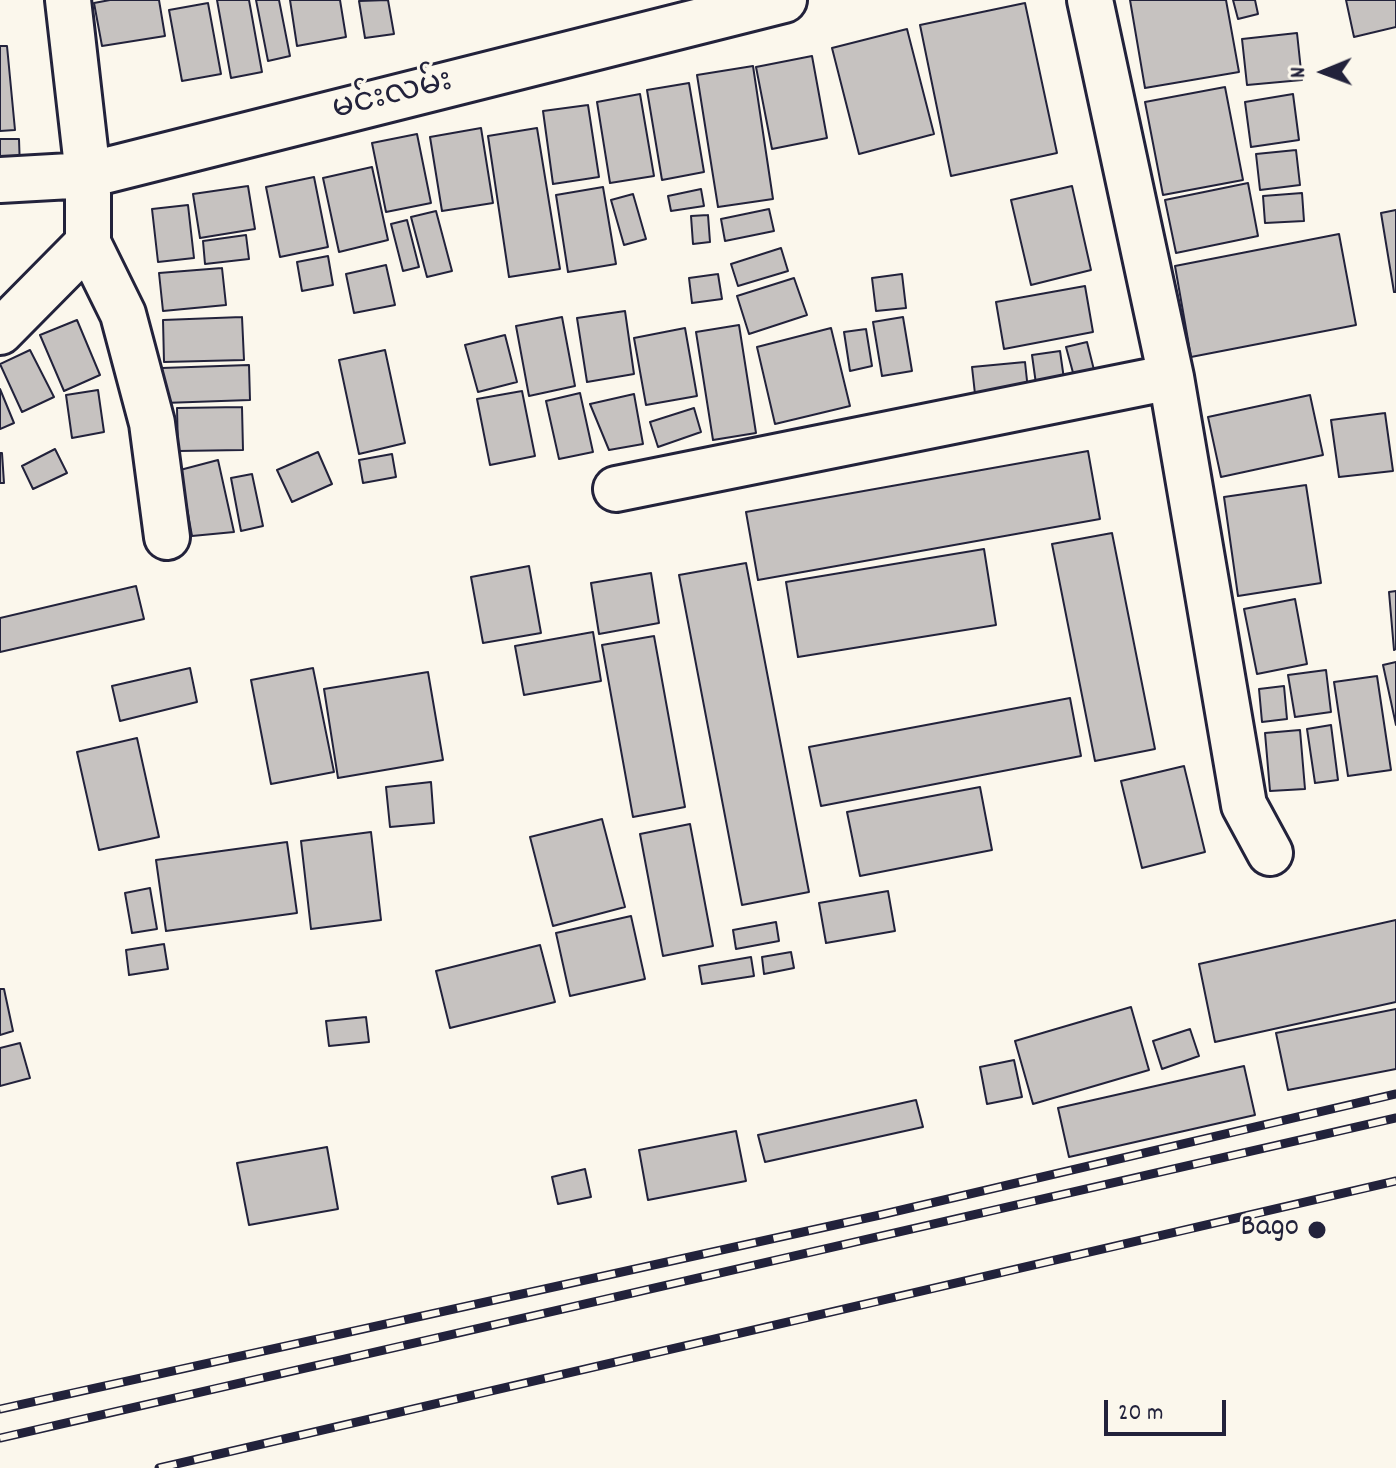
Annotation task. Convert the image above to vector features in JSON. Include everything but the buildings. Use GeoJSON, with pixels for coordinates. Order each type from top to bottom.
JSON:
{"type":"FeatureCollection","features":[{"type":"Feature","properties":{"kind":"street"},"geometry":{"type":"LineString","coordinates":[[68,0],[88,175],[88,243],[123,314],[152,423],[167,537]]}},
{"type":"Feature","properties":{"kind":"street","name":"မင်းလမ်း"},"geometry":{"type":"LineString","coordinates":[[0,180],[88,175],[784,0]]}},
{"type":"Feature","properties":{"kind":"street"},"geometry":{"type":"LineString","coordinates":[[1090,0],[1171,377],[1244,805],[1270,853]]}},
{"type":"Feature","properties":{"kind":"street"},"geometry":{"type":"LineString","coordinates":[[0,332],[88,243]]}},
{"type":"Feature","properties":{"kind":"street"},"geometry":{"type":"LineString","coordinates":[[616,489],[1171,377]]}},
{"type":"Feature","properties":{"kind":"railway"},"geometry":{"type":"LineString","coordinates":[[0,1409],[880,1215],[1396,1094]]}},
{"type":"Feature","properties":{"kind":"railway"},"geometry":{"type":"LineString","coordinates":[[0,1438],[1396,1118]]}},
{"type":"Feature","properties":{"kind":"railway"},"geometry":{"type":"LineString","coordinates":[[159,1468],[1396,1181]]}},
{"type":"Feature","properties":{"kind":"place","name":"Bago"},"geometry":{"type":"Point","coordinates":[1317,1230]}}]}
